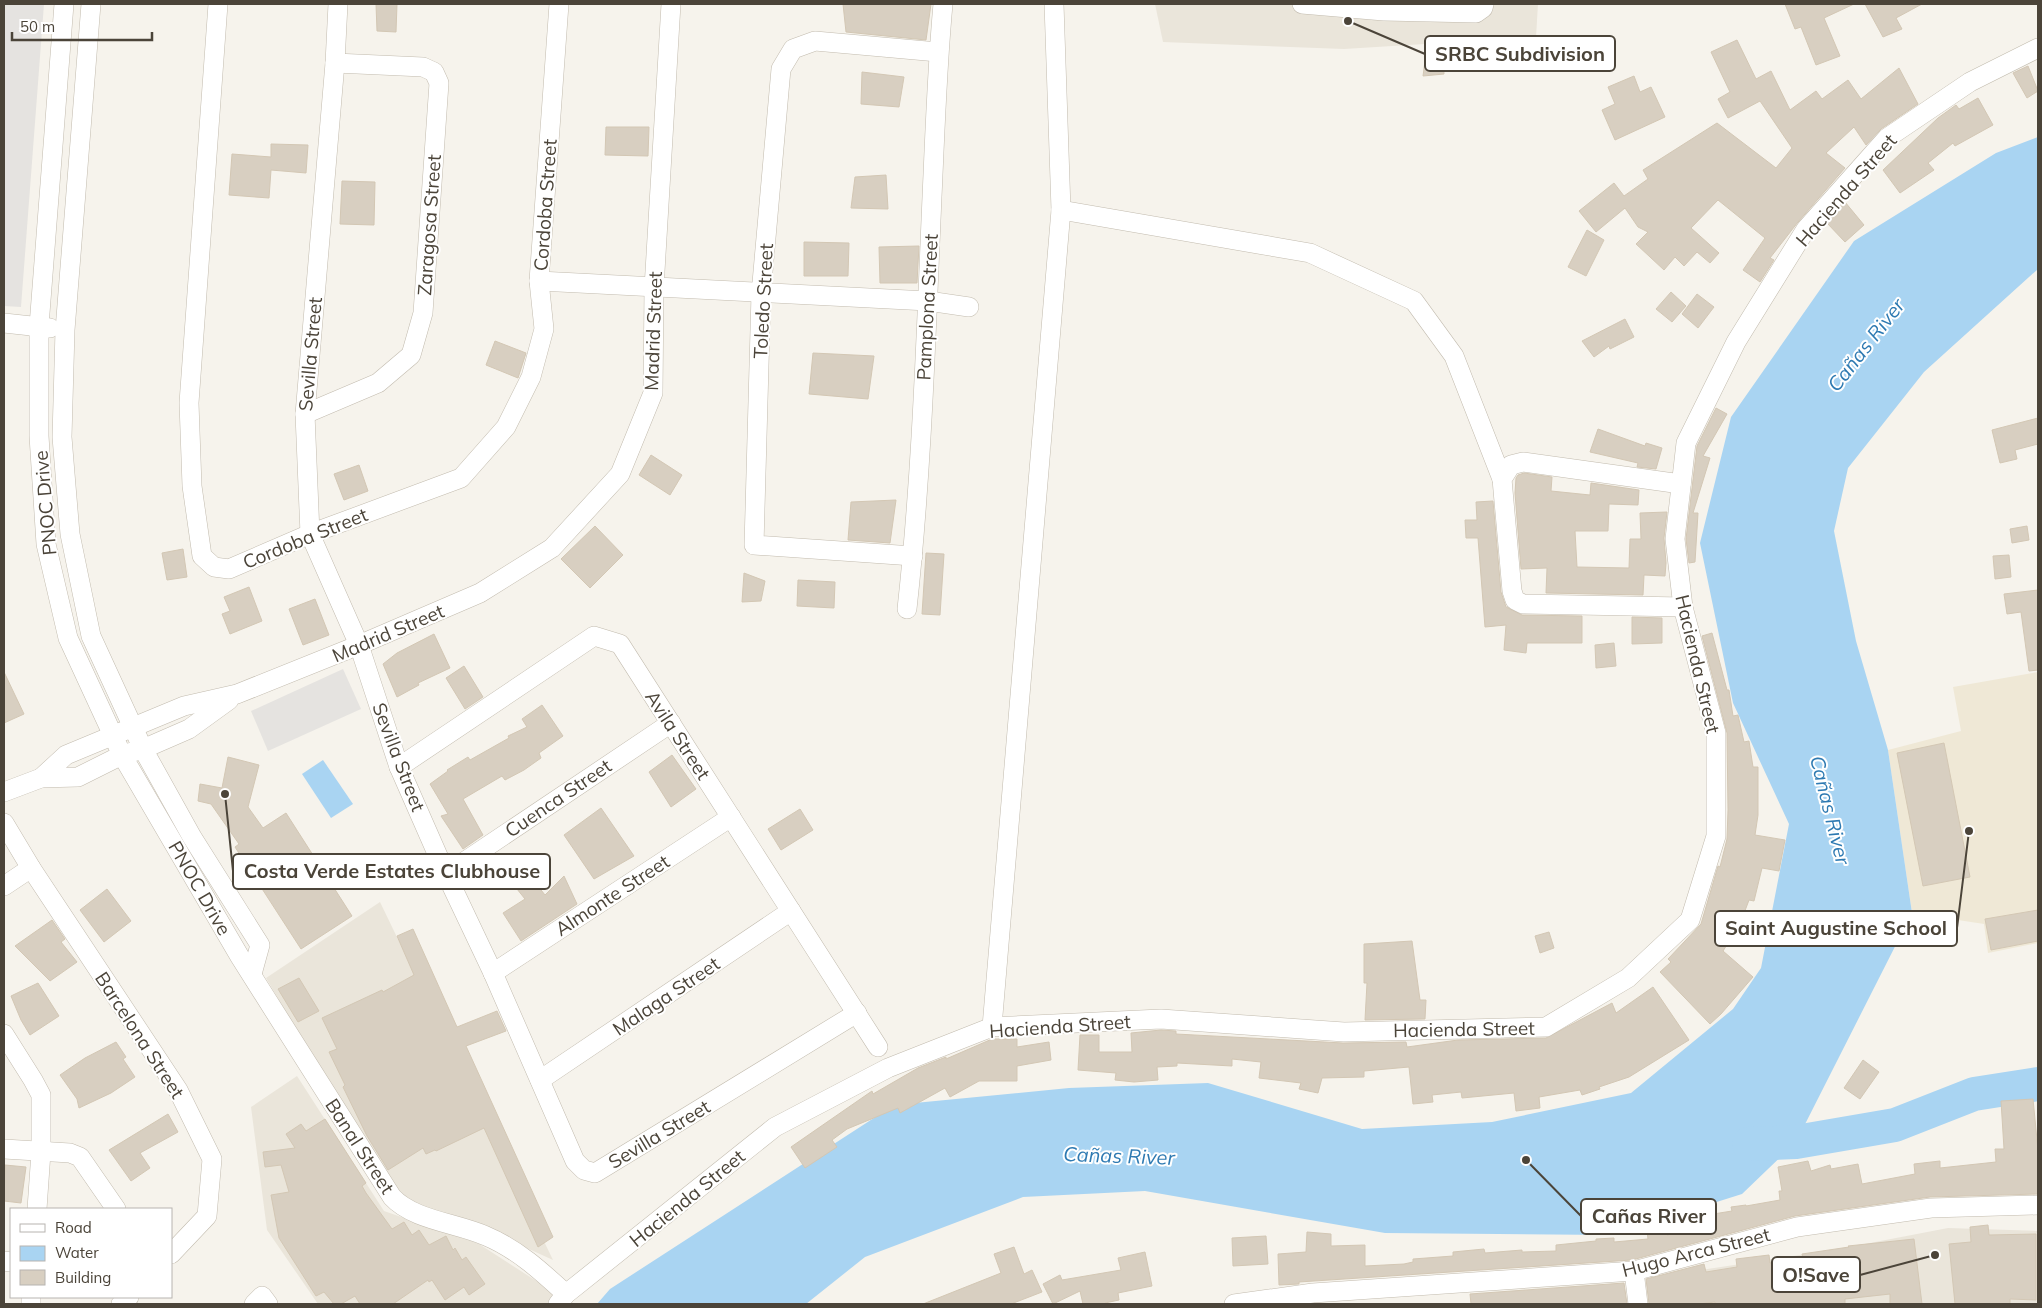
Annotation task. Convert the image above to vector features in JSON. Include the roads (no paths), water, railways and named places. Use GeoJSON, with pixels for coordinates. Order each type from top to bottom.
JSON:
{"type":"FeatureCollection","features":[{"type":"Feature","properties":{"kind":"street","name":"PNOC Drive"},"geometry":{"type":"LineString","coordinates":[[64,4],[39,326],[40,436],[46,544],[68,638],[122,755],[240,957],[252,974]]}},
{"type":"Feature","properties":{"kind":"street","name":"PNOC Drive"},"geometry":{"type":"LineString","coordinates":[[91,4],[65,330],[62,437],[70,534],[91,636],[143,749],[192,837],[260,945],[240,957]]}},
{"type":"Feature","properties":{"kind":"street","name":"Cordoba Street"},"geometry":{"type":"LineString","coordinates":[[218,4],[190,403],[192,486],[202,556],[214,567],[229,568],[310,534],[461,478],[506,427],[531,377],[544,329],[539,281],[559,4]]}},
{"type":"Feature","properties":{"kind":"street","name":"Sevilla Street"},"geometry":{"type":"LineString","coordinates":[[338,4],[335,63],[305,414],[310,534],[359,646],[399,767],[446,874],[494,973],[575,1160],[584,1170],[595,1173],[857,1013]]}},
{"type":"Feature","properties":{"kind":"street","name":"Madrid Street"},"geometry":{"type":"LineString","coordinates":[[41,778],[66,755],[184,706],[236,694],[359,646],[480,594],[552,548],[620,474],[653,393],[654,288],[671,4]]}},
{"type":"Feature","properties":{"kind":"street","name":"Pamplona Street"},"geometry":{"type":"LineString","coordinates":[[907,609],[913,556],[928,301],[938,52],[943,4]]}},
{"type":"Feature","properties":{"kind":"street"},"geometry":{"type":"LineString","coordinates":[[992,1027],[1060,210],[1054,4]]}},
{"type":"Feature","properties":{"kind":"street"},"geometry":{"type":"LineString","coordinates":[[1302,4],[1476,13],[1483,8],[1484,4]]}},
{"type":"Feature","properties":{"kind":"street","name":"Toledo Street"},"geometry":{"type":"LineString","coordinates":[[913,556],[754,545],[761,294],[781,68],[793,50],[815,41],[938,52]]}},
{"type":"Feature","properties":{"kind":"street","name":"Hacienda Street"},"geometry":{"type":"LineString","coordinates":[[562,1299],[775,1127],[888,1068],[992,1027],[1161,1019],[1344,1032],[1546,1027],[1628,978],[1690,920],[1716,836],[1716,733],[1683,608],[1675,539],[1686,443],[1736,342],[1806,229],[1887,138],[1970,82],[2038,48]]}},
{"type":"Feature","properties":{"kind":"street","name":"Zaragosa Street"},"geometry":{"type":"LineString","coordinates":[[305,414],[378,383],[405,361],[411,355],[423,313],[439,83],[434,72],[423,67],[335,63]]}},
{"type":"Feature","properties":{"kind":"street"},"geometry":{"type":"LineString","coordinates":[[1060,210],[1310,253],[1414,301],[1454,356],[1502,479],[1512,591],[1515,600],[1523,604],[1683,608]]}},
{"type":"Feature","properties":{"kind":"street"},"geometry":{"type":"LineString","coordinates":[[539,281],[761,294],[928,301],[969,307]]}},
{"type":"Feature","properties":{"kind":"street"},"geometry":{"type":"LineString","coordinates":[[4,323],[65,330]]}},
{"type":"Feature","properties":{"kind":"street"},"geometry":{"type":"LineString","coordinates":[[1502,479],[1511,465],[1523,462],[1681,484]]}},
{"type":"Feature","properties":{"kind":"street","name":"Avila Street"},"geometry":{"type":"LineString","coordinates":[[399,767],[594,636],[620,644],[878,1047]]}},
{"type":"Feature","properties":{"kind":"street","name":"Madrid Street"},"geometry":{"type":"LineString","coordinates":[[4,792],[41,778],[78,777],[122,755],[143,749],[189,729],[236,694]]}},
{"type":"Feature","properties":{"kind":"street","name":"Cuenca Street"},"geometry":{"type":"LineString","coordinates":[[446,874],[671,723]]}},
{"type":"Feature","properties":{"kind":"street","name":"Almonte Street"},"geometry":{"type":"LineString","coordinates":[[494,973],[731,817]]}},
{"type":"Feature","properties":{"kind":"street","name":"Barcelona Street"},"geometry":{"type":"LineString","coordinates":[[4,823],[31,868],[178,1090],[212,1159],[207,1216],[172,1253]]}},
{"type":"Feature","properties":{"kind":"street"},"geometry":{"type":"LineString","coordinates":[[4,886],[31,868]]}},
{"type":"Feature","properties":{"kind":"street","name":"Malaga Street"},"geometry":{"type":"LineString","coordinates":[[540,1080],[791,911]]}},
{"type":"Feature","properties":{"kind":"street"},"geometry":{"type":"LineString","coordinates":[[252,974],[260,945]]}},
{"type":"Feature","properties":{"kind":"street","name":"Banal Street"},"geometry":{"type":"LineString","coordinates":[[252,974],[376,1173],[398,1203],[411,1211],[484,1235],[502,1243],[539,1269],[562,1299]]}},
{"type":"Feature","properties":{"kind":"street"},"geometry":{"type":"LineString","coordinates":[[4,1034],[33,1080],[40,1095],[42,1108],[41,1152],[37,1208]]}},
{"type":"Feature","properties":{"kind":"street"},"geometry":{"type":"LineString","coordinates":[[4,1149],[70,1153],[80,1157],[115,1208]]}},
{"type":"Feature","properties":{"kind":"street","name":"Hugo Arca Street"},"geometry":{"type":"LineString","coordinates":[[1234,1304],[1313,1299],[1634,1271],[1797,1227],[1931,1208],[2038,1205]]}},
{"type":"Feature","properties":{"kind":"street"},"geometry":{"type":"LineString","coordinates":[[1634,1271],[1638,1304]]}},
{"type":"Feature","properties":{"kind":"street"},"geometry":{"type":"LineString","coordinates":[[254,1304],[262,1296],[268,1304]]}},
{"type":"Feature","properties":{"kind":"water"},"geometry":{"type":"Polygon","coordinates":[[[2038,137],[2038,269],[1924,372],[1848,468],[1834,531],[1856,641],[1888,750],[1912,913],[1796,1142],[1742,1194],[1612,1235],[1385,1233],[1145,1191],[1023,1197],[865,1257],[806,1304],[597,1304],[610,1289],[894,1105],[1069,1088],[1208,1083],[1362,1129],[1492,1122],[1631,1093],[1733,1009],[1761,968],[1789,824],[1733,703],[1700,543],[1731,417],[1854,241],[1996,153],[2038,137]]]}},
{"type":"Feature","properties":{"kind":"water"},"geometry":{"type":"Polygon","coordinates":[[[323,760],[353,804],[331,818],[302,774],[323,760]]]}},
{"type":"Feature","properties":{"kind":"waterway"},"geometry":{"type":"LineString","coordinates":[[1749,1144],[1796,1142],[1895,1125],[1974,1094],[2038,1084]]}},
{"type":"Feature","properties":{"kind":"place","name":"SRBC Subdivision"},"geometry":{"type":"Point","coordinates":[1348,21]}},
{"type":"Feature","properties":{"kind":"place","name":"Costa Verde Estates Clubhouse"},"geometry":{"type":"Point","coordinates":[225,794]}},
{"type":"Feature","properties":{"kind":"place","name":"Saint Augustine School"},"geometry":{"type":"Point","coordinates":[1969,831]}},
{"type":"Feature","properties":{"kind":"place","name":"Cañas River"},"geometry":{"type":"Point","coordinates":[1526,1160]}},
{"type":"Feature","properties":{"kind":"place","name":"O!Save"},"geometry":{"type":"Point","coordinates":[1935,1255]}}]}
